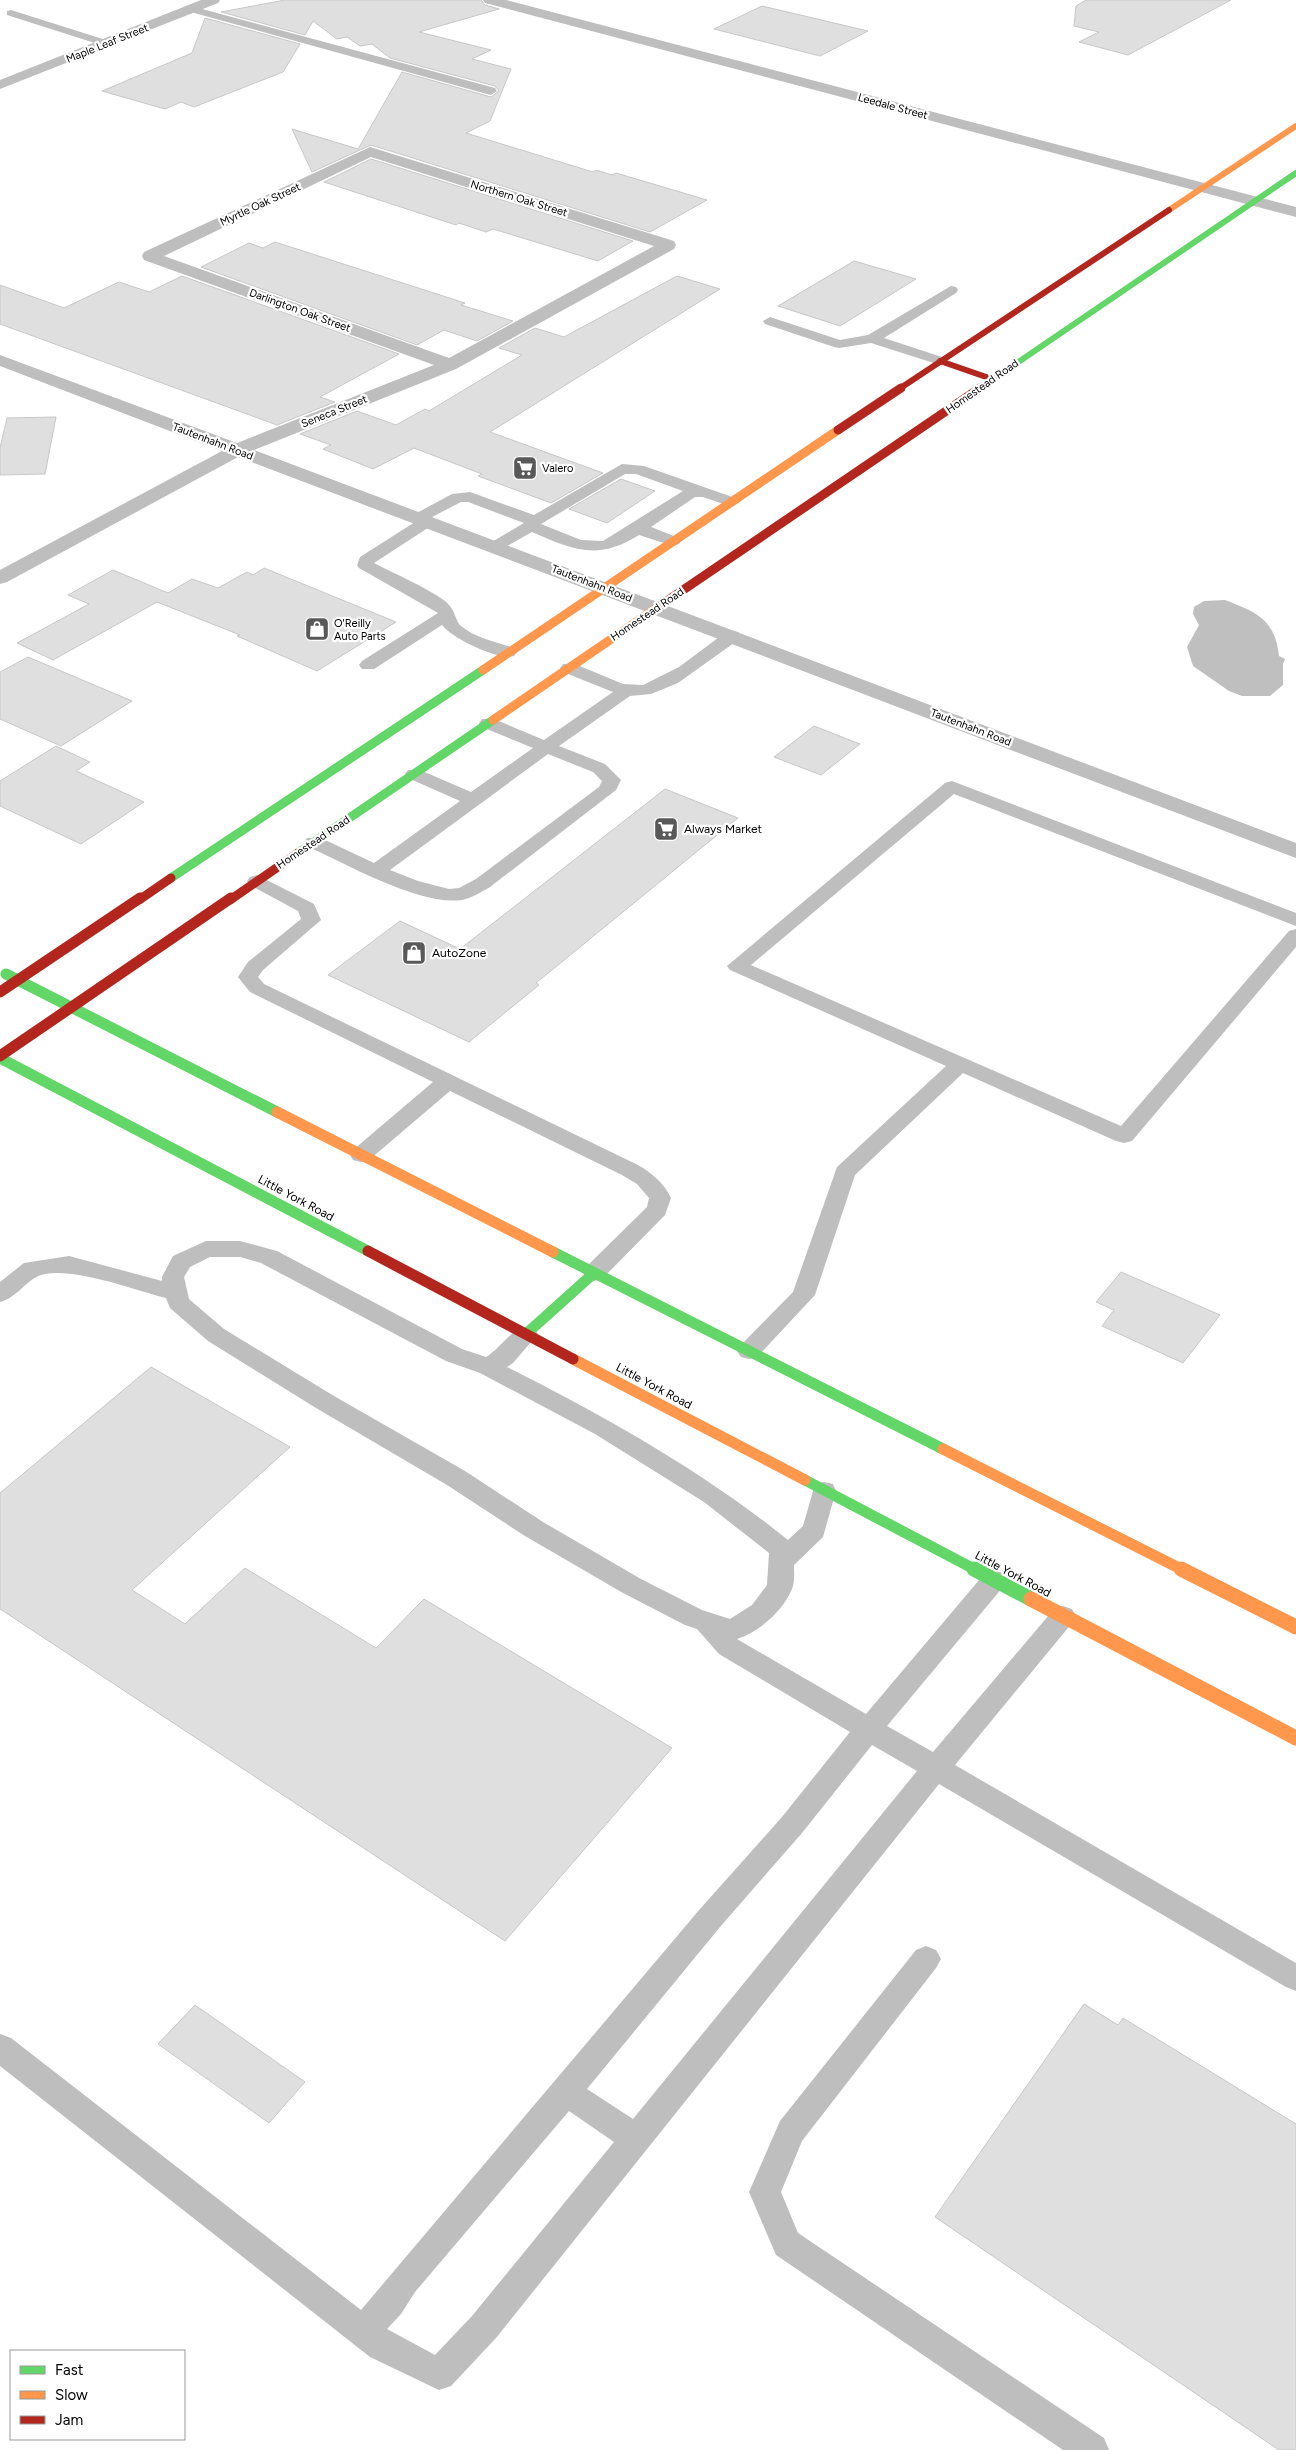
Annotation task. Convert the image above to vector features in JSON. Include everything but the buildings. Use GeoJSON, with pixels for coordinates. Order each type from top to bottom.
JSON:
{"type":"FeatureCollection","features":[{"type":"Feature","properties":{"kind":"main road"},"geometry":{"type":"LineString","coordinates":[[0,992],[159,884],[605,588],[940,361],[1205,188],[1296,126]]}},
{"type":"Feature","properties":{"kind":"main road","name":"Homestead Road"},"geometry":{"type":"LineString","coordinates":[[0,1057],[488,723],[883,456],[992,379],[1296,174]]}},
{"type":"Feature","properties":{"kind":"main road"},"geometry":{"type":"LineString","coordinates":[[940,361],[992,379]]}},
{"type":"Feature","properties":{"kind":"main road"},"geometry":{"type":"LineString","coordinates":[[0,970],[70,1008],[1296,1627]]}},
{"type":"Feature","properties":{"kind":"main road","name":"Little York Road"},"geometry":{"type":"LineString","coordinates":[[0,1057],[1296,1738]]}},
{"type":"Feature","properties":{"kind":"main road"},"geometry":{"type":"LineString","coordinates":[[526,1334],[594,1272]]}},
{"type":"Feature","properties":{"kind":"street","name":"Maple Leaf Street"},"geometry":{"type":"LineString","coordinates":[[0,85],[213,0]]}},
{"type":"Feature","properties":{"kind":"street","name":"Leedale Street"},"geometry":{"type":"LineString","coordinates":[[490,0],[1296,212]]}},
{"type":"Feature","properties":{"kind":"street","name":"Northern Oak Street"},"geometry":{"type":"LineString","coordinates":[[370,152],[668,245]]}},
{"type":"Feature","properties":{"kind":"street","name":"Myrtle Oak Street"},"geometry":{"type":"LineString","coordinates":[[150,256],[370,152]]}},
{"type":"Feature","properties":{"kind":"street","name":"Seneca Street"},"geometry":{"type":"LineString","coordinates":[[0,578],[237,450],[450,365],[668,245]]}},
{"type":"Feature","properties":{"kind":"street","name":"Darlington Oak Street"},"geometry":{"type":"LineString","coordinates":[[150,256],[450,365]]}},
{"type":"Feature","properties":{"kind":"street","name":"Tautenhahn Road"},"geometry":{"type":"LineString","coordinates":[[0,360],[496,546],[1296,851]]}},
{"type":"Feature","properties":{"kind":"lane"},"geometry":{"type":"LineString","coordinates":[[191,9],[491,91]]}},
{"type":"Feature","properties":{"kind":"lane"},"geometry":{"type":"LineString","coordinates":[[11,13],[105,43]]}},
{"type":"Feature","properties":{"kind":"lane"},"geometry":{"type":"LineString","coordinates":[[770,321],[839,344],[872,339],[951,290]]}},
{"type":"Feature","properties":{"kind":"lane"},"geometry":{"type":"LineString","coordinates":[[872,339],[940,361]]}},
{"type":"Feature","properties":{"kind":"lane"},"geometry":{"type":"LineString","coordinates":[[496,546],[622,469],[638,469],[732,502]]}},
{"type":"Feature","properties":{"kind":"lane"},"geometry":{"type":"LineString","coordinates":[[508,652],[467,637],[455,630],[449,623],[448,614],[439,606],[365,565],[366,560],[452,499],[470,498],[528,518],[532,524],[583,545],[596,547],[606,545],[642,526],[691,493],[697,491]]}},
{"type":"Feature","properties":{"kind":"lane"},"geometry":{"type":"LineString","coordinates":[[642,526],[644,531],[674,541]]}},
{"type":"Feature","properties":{"kind":"lane"},"geometry":{"type":"LineString","coordinates":[[368,665],[448,614]]}},
{"type":"Feature","properties":{"kind":"lane"},"geometry":{"type":"LineString","coordinates":[[569,668],[627,690],[647,690],[694,664],[732,636]]}},
{"type":"Feature","properties":{"kind":"lane"},"geometry":{"type":"LineString","coordinates":[[378,870],[627,690]]}},
{"type":"Feature","properties":{"kind":"lane"},"geometry":{"type":"LineString","coordinates":[[314,842],[407,883],[443,895],[462,894],[483,883],[607,790],[612,780],[598,768],[488,723]]}},
{"type":"Feature","properties":{"kind":"lane"},"geometry":{"type":"LineString","coordinates":[[414,774],[473,800]]}},
{"type":"Feature","properties":{"kind":"lane"},"geometry":{"type":"LineString","coordinates":[[1296,920],[952,787],[737,966],[1124,1136],[1296,934]]}},
{"type":"Feature","properties":{"kind":"lane"},"geometry":{"type":"LineString","coordinates":[[256,881],[307,908],[311,920],[255,966],[248,977],[250,982],[257,988],[630,1170],[655,1188],[660,1198],[657,1210],[594,1272]]}},
{"type":"Feature","properties":{"kind":"lane"},"geometry":{"type":"LineString","coordinates":[[749,1351],[803,1295],[845,1172],[960,1064]]}},
{"type":"Feature","properties":{"kind":"lane"},"geometry":{"type":"LineString","coordinates":[[361,1155],[447,1082]]}},
{"type":"Feature","properties":{"kind":"lane"},"geometry":{"type":"LineString","coordinates":[[206,1249],[240,1249],[268,1257],[454,1355],[488,1367],[576,1412],[662,1460],[744,1517],[782,1549],[780,1587],[761,1612],[733,1630],[694,1618],[632,1586],[534,1529],[456,1478],[325,1402],[216,1335],[178,1302],[173,1277],[181,1262],[206,1249]]}},
{"type":"Feature","properties":{"kind":"lane"},"geometry":{"type":"LineString","coordinates":[[0,1294],[32,1269],[69,1264],[176,1294]]}},
{"type":"Feature","properties":{"kind":"lane"},"geometry":{"type":"LineString","coordinates":[[488,1367],[505,1357],[526,1334]]}},
{"type":"Feature","properties":{"kind":"lane"},"geometry":{"type":"LineString","coordinates":[[781,1562],[814,1530],[824,1491]]}},
{"type":"Feature","properties":{"kind":"lane"},"geometry":{"type":"LineString","coordinates":[[363,2331],[390,2303],[404,2281],[566,2092],[710,1918],[792,1826],[869,1729],[994,1580]]}},
{"type":"Feature","properties":{"kind":"lane"},"geometry":{"type":"LineString","coordinates":[[0,2048],[382,2346],[439,2374],[484,2326],[936,1768],[1063,1616]]}},
{"type":"Feature","properties":{"kind":"lane"},"geometry":{"type":"LineString","coordinates":[[706,1622],[728,1647],[1296,1978]]}},
{"type":"Feature","properties":{"kind":"lane"},"geometry":{"type":"LineString","coordinates":[[926,1959],[791,2131],[765,2192],[787,2244],[1092,2450]]}},
{"type":"Feature","properties":{"kind":"lane"},"geometry":{"type":"LineString","coordinates":[[566,2092],[636,2139]]}},
{"type":"Feature","properties":{"kind":"shaded area"},"geometry":{"type":"Polygon","coordinates":[[[1225,600],[1255,613],[1268,625],[1273,633],[1279,656],[1285,659],[1283,664],[1283,685],[1270,696],[1242,696],[1229,691],[1193,666],[1187,647],[1199,625],[1193,614],[1194,607],[1204,601],[1225,600]]]}},
{"type":"Feature","properties":{"kind":"traffic: fast"},"geometry":{"type":"LineString","coordinates":[[1005,371],[1296,173]]}},
{"type":"Feature","properties":{"kind":"traffic: fast"},"geometry":{"type":"LineString","coordinates":[[171,878],[483,670]]}},
{"type":"Feature","properties":{"kind":"traffic: fast"},"geometry":{"type":"LineString","coordinates":[[298,853],[493,720]]}},
{"type":"Feature","properties":{"kind":"traffic: fast"},"geometry":{"type":"LineString","coordinates":[[6,974],[277,1112]]}},
{"type":"Feature","properties":{"kind":"traffic: fast"},"geometry":{"type":"LineString","coordinates":[[0,1058],[368,1251]]}},
{"type":"Feature","properties":{"kind":"traffic: fast"},"geometry":{"type":"LineString","coordinates":[[553,1252],[943,1449]]}},
{"type":"Feature","properties":{"kind":"traffic: fast"},"geometry":{"type":"LineString","coordinates":[[526,1334],[594,1273]]}},
{"type":"Feature","properties":{"kind":"traffic: fast"},"geometry":{"type":"LineString","coordinates":[[805,1480],[1031,1599]]}},
{"type":"Feature","properties":{"kind":"traffic: slow"},"geometry":{"type":"LineString","coordinates":[[1169,210],[1296,126]]}},
{"type":"Feature","properties":{"kind":"traffic: slow"},"geometry":{"type":"LineString","coordinates":[[483,670],[838,430]]}},
{"type":"Feature","properties":{"kind":"traffic: slow"},"geometry":{"type":"LineString","coordinates":[[493,720],[661,605]]}},
{"type":"Feature","properties":{"kind":"traffic: slow"},"geometry":{"type":"LineString","coordinates":[[277,1112],[553,1252]]}},
{"type":"Feature","properties":{"kind":"traffic: slow"},"geometry":{"type":"LineString","coordinates":[[573,1359],[805,1480]]}},
{"type":"Feature","properties":{"kind":"traffic: slow"},"geometry":{"type":"LineString","coordinates":[[943,1449],[1296,1627]]}},
{"type":"Feature","properties":{"kind":"traffic: slow"},"geometry":{"type":"LineString","coordinates":[[1031,1599],[1296,1738]]}},
{"type":"Feature","properties":{"kind":"traffic: jam"},"geometry":{"type":"LineString","coordinates":[[838,430],[1169,210]]}},
{"type":"Feature","properties":{"kind":"traffic: jam"},"geometry":{"type":"LineString","coordinates":[[940,361],[992,379]]}},
{"type":"Feature","properties":{"kind":"traffic: jam"},"geometry":{"type":"LineString","coordinates":[[661,605],[1005,371]]}},
{"type":"Feature","properties":{"kind":"traffic: jam"},"geometry":{"type":"LineString","coordinates":[[0,1056],[298,853]]}},
{"type":"Feature","properties":{"kind":"traffic: jam"},"geometry":{"type":"LineString","coordinates":[[0,992],[171,878]]}},
{"type":"Feature","properties":{"kind":"traffic: jam"},"geometry":{"type":"LineString","coordinates":[[368,1251],[573,1359]]}},
{"type":"Feature","properties":{"kind":"place","name":"Valero"},"geometry":{"type":"Point","coordinates":[525,468]}},
{"type":"Feature","properties":{"kind":"place","name":"O'Reilly Auto Parts"},"geometry":{"type":"Point","coordinates":[317,629]}},
{"type":"Feature","properties":{"kind":"place","name":"Always Market"},"geometry":{"type":"Point","coordinates":[666,829]}},
{"type":"Feature","properties":{"kind":"place","name":"AutoZone"},"geometry":{"type":"Point","coordinates":[414,953]}}]}
